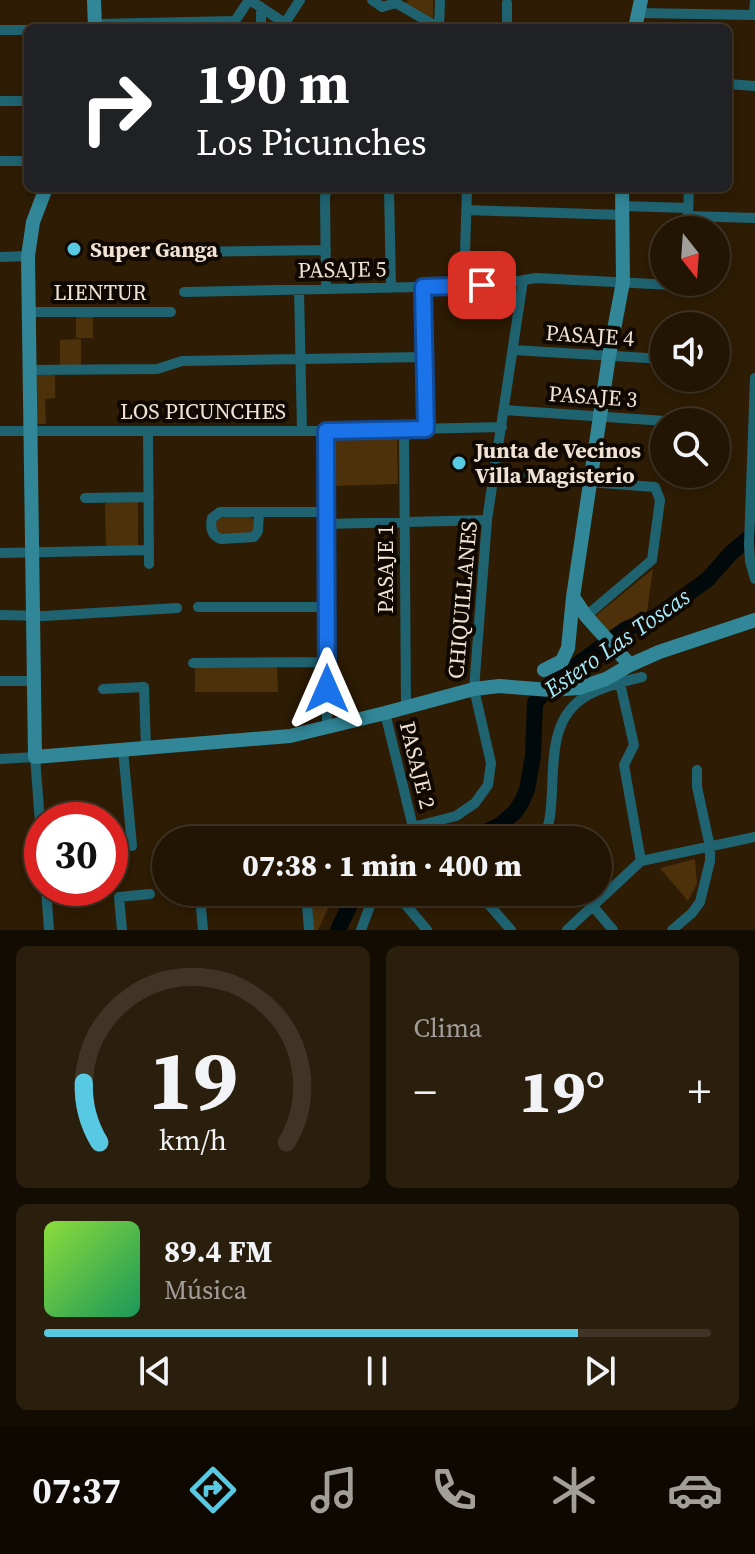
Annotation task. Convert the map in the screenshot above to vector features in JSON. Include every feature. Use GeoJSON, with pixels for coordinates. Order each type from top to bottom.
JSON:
{"type":"FeatureCollection","features":[{"type":"Feature","properties":{"kind":"main road"},"geometry":{"type":"LineString","coordinates":[[94,0],[95,24]]}},
{"type":"Feature","properties":{"kind":"main road"},"geometry":{"type":"LineString","coordinates":[[44,192],[33,222],[28,256],[35,757],[270,738],[327,728],[474,689],[499,686],[550,690],[579,688],[618,678],[625,659]]}},
{"type":"Feature","properties":{"kind":"main road"},"geometry":{"type":"LineString","coordinates":[[544,670],[558,664],[567,653],[609,356],[623,282],[622,192]]}},
{"type":"Feature","properties":{"kind":"main road"},"geometry":{"type":"LineString","coordinates":[[573,597],[625,659]]}},
{"type":"Feature","properties":{"kind":"main road"},"geometry":{"type":"LineString","coordinates":[[625,659],[659,652],[755,620]]}},
{"type":"Feature","properties":{"kind":"street"},"geometry":{"type":"LineString","coordinates":[[151,24],[235,21],[249,0],[285,24]]}},
{"type":"Feature","properties":{"kind":"street"},"geometry":{"type":"LineString","coordinates":[[289,24],[300,0]]}},
{"type":"Feature","properties":{"kind":"street"},"geometry":{"type":"LineString","coordinates":[[372,0],[382,7],[397,2],[433,24]]}},
{"type":"Feature","properties":{"kind":"street"},"geometry":{"type":"LineString","coordinates":[[439,24],[440,0]]}},
{"type":"Feature","properties":{"kind":"street"},"geometry":{"type":"LineString","coordinates":[[638,14],[754,15],[755,0]]}},
{"type":"Feature","properties":{"kind":"street"},"geometry":{"type":"LineString","coordinates":[[507,3],[507,24]]}},
{"type":"Feature","properties":{"kind":"street"},"geometry":{"type":"LineString","coordinates":[[261,7],[261,24]]}},
{"type":"Feature","properties":{"kind":"street"},"geometry":{"type":"LineString","coordinates":[[0,30],[24,30]]}},
{"type":"Feature","properties":{"kind":"street"},"geometry":{"type":"LineString","coordinates":[[732,84],[755,86]]}},
{"type":"Feature","properties":{"kind":"street"},"geometry":{"type":"LineString","coordinates":[[0,101],[24,101]]}},
{"type":"Feature","properties":{"kind":"street"},"geometry":{"type":"LineString","coordinates":[[0,161],[24,161]]}},
{"type":"Feature","properties":{"kind":"street"},"geometry":{"type":"LineString","coordinates":[[326,192],[326,289]]}},
{"type":"Feature","properties":{"kind":"street"},"geometry":{"type":"LineString","coordinates":[[389,192],[391,288]]}},
{"type":"Feature","properties":{"kind":"street"},"geometry":{"type":"LineString","coordinates":[[464,286],[467,192]]}},
{"type":"Feature","properties":{"kind":"street"},"geometry":{"type":"LineString","coordinates":[[688,212],[689,192]]}},
{"type":"Feature","properties":{"kind":"street"},"geometry":{"type":"LineString","coordinates":[[467,210],[622,210],[755,218]]}},
{"type":"Feature","properties":{"kind":"street"},"geometry":{"type":"LineString","coordinates":[[182,252],[326,250]]}},
{"type":"Feature","properties":{"kind":"street"},"geometry":{"type":"LineString","coordinates":[[0,257],[28,256]]}},
{"type":"Feature","properties":{"kind":"street","name":"PASAJE 5"},"geometry":{"type":"LineString","coordinates":[[184,292],[464,286],[536,278],[650,284]]}},
{"type":"Feature","properties":{"kind":"street","name":"CHIQUILLANES"},"geometry":{"type":"LineString","coordinates":[[417,826],[456,816],[475,803],[488,785],[491,763],[474,689],[487,520],[523,280]]}},
{"type":"Feature","properties":{"kind":"street"},"geometry":{"type":"LineString","coordinates":[[423,287],[426,429]]}},
{"type":"Feature","properties":{"kind":"street"},"geometry":{"type":"LineString","coordinates":[[299,290],[302,431]]}},
{"type":"Feature","properties":{"kind":"street","name":"LIENTUR"},"geometry":{"type":"LineString","coordinates":[[29,312],[171,312]]}},
{"type":"Feature","properties":{"kind":"street","name":"PASAJE 4"},"geometry":{"type":"LineString","coordinates":[[513,350],[650,358]]}},
{"type":"Feature","properties":{"kind":"street"},"geometry":{"type":"LineString","coordinates":[[29,370],[160,369],[182,361],[425,357]]}},
{"type":"Feature","properties":{"kind":"street"},"geometry":{"type":"LineString","coordinates":[[755,378],[749,521],[750,561],[755,579]]}},
{"type":"Feature","properties":{"kind":"street","name":"PASAJE 3"},"geometry":{"type":"LineString","coordinates":[[504,410],[650,420]]}},
{"type":"Feature","properties":{"kind":"street","name":"LOS PICUNCHES"},"geometry":{"type":"LineString","coordinates":[[0,431],[326,431],[502,427]]}},
{"type":"Feature","properties":{"kind":"street","name":"PASAJE 1"},"geometry":{"type":"LineString","coordinates":[[404,429],[406,708]]}},
{"type":"Feature","properties":{"kind":"street"},"geometry":{"type":"LineString","coordinates":[[148,431],[149,564]]}},
{"type":"Feature","properties":{"kind":"street"},"geometry":{"type":"LineString","coordinates":[[326,431],[327,728]]}},
{"type":"Feature","properties":{"kind":"street"},"geometry":{"type":"LineString","coordinates":[[495,475],[655,487],[660,500],[652,560],[586,616]]}},
{"type":"Feature","properties":{"kind":"street"},"geometry":{"type":"LineString","coordinates":[[85,498],[149,497]]}},
{"type":"Feature","properties":{"kind":"street"},"geometry":{"type":"LineString","coordinates":[[259,512],[258,531],[254,537],[221,539],[212,533],[211,521],[218,513],[259,512],[405,522],[487,520]]}},
{"type":"Feature","properties":{"kind":"street"},"geometry":{"type":"LineString","coordinates":[[0,553],[149,550]]}},
{"type":"Feature","properties":{"kind":"street"},"geometry":{"type":"LineString","coordinates":[[198,607],[326,607]]}},
{"type":"Feature","properties":{"kind":"street"},"geometry":{"type":"LineString","coordinates":[[0,615],[177,608]]}},
{"type":"Feature","properties":{"kind":"street"},"geometry":{"type":"LineString","coordinates":[[193,663],[327,662]]}},
{"type":"Feature","properties":{"kind":"street"},"geometry":{"type":"LineString","coordinates":[[547,826],[555,742],[563,721],[589,695],[618,678],[642,677]]}},
{"type":"Feature","properties":{"kind":"street"},"geometry":{"type":"LineString","coordinates":[[618,678],[634,745],[624,765],[641,861]]}},
{"type":"Feature","properties":{"kind":"street"},"geometry":{"type":"LineString","coordinates":[[0,681],[34,681]]}},
{"type":"Feature","properties":{"kind":"street"},"geometry":{"type":"LineString","coordinates":[[103,689],[144,687],[146,749]]}},
{"type":"Feature","properties":{"kind":"street","name":"PASAJE 2"},"geometry":{"type":"LineString","coordinates":[[385,713],[413,826]]}},
{"type":"Feature","properties":{"kind":"street"},"geometry":{"type":"LineString","coordinates":[[123,750],[132,846]]}},
{"type":"Feature","properties":{"kind":"street"},"geometry":{"type":"LineString","coordinates":[[0,759],[35,757],[38,802]]}},
{"type":"Feature","properties":{"kind":"street"},"geometry":{"type":"LineString","coordinates":[[672,930],[700,902],[710,861],[697,770]]}},
{"type":"Feature","properties":{"kind":"street"},"geometry":{"type":"LineString","coordinates":[[612,887],[641,861],[755,837]]}},
{"type":"Feature","properties":{"kind":"street"},"geometry":{"type":"LineString","coordinates":[[122,930],[119,897],[150,894]]}},
{"type":"Feature","properties":{"kind":"street"},"geometry":{"type":"LineString","coordinates":[[47,906],[49,930]]}},
{"type":"Feature","properties":{"kind":"street"},"geometry":{"type":"LineString","coordinates":[[201,906],[203,930]]}},
{"type":"Feature","properties":{"kind":"street"},"geometry":{"type":"LineString","coordinates":[[307,906],[309,930]]}},
{"type":"Feature","properties":{"kind":"street"},"geometry":{"type":"LineString","coordinates":[[361,930],[370,906]]}},
{"type":"Feature","properties":{"kind":"street"},"geometry":{"type":"LineString","coordinates":[[407,906],[427,930]]}},
{"type":"Feature","properties":{"kind":"street"},"geometry":{"type":"LineString","coordinates":[[490,906],[511,930]]}},
{"type":"Feature","properties":{"kind":"street"},"geometry":{"type":"LineString","coordinates":[[567,930],[591,906]]}},
{"type":"Feature","properties":{"kind":"street"},"geometry":{"type":"LineString","coordinates":[[593,906],[613,930]]}},
{"type":"Feature","properties":{"kind":"shaded area"},"geometry":{"type":"Polygon","coordinates":[[[408,0],[433,0],[433,20],[405,4],[408,0]]]}},
{"type":"Feature","properties":{"kind":"shaded area"},"geometry":{"type":"Polygon","coordinates":[[[76,315],[93,315],[93,338],[76,338],[76,315]]]}},
{"type":"Feature","properties":{"kind":"shaded area"},"geometry":{"type":"Polygon","coordinates":[[[81,339],[81,365],[60,366],[60,340],[81,339]]]}},
{"type":"Feature","properties":{"kind":"shaded area"},"geometry":{"type":"Polygon","coordinates":[[[31,375],[55,375],[55,398],[45,399],[46,424],[32,424],[31,375]]]}},
{"type":"Feature","properties":{"kind":"shaded area"},"geometry":{"type":"Polygon","coordinates":[[[397,436],[398,484],[332,486],[331,438],[397,436]]]}},
{"type":"Feature","properties":{"kind":"shaded area"},"geometry":{"type":"Polygon","coordinates":[[[105,502],[138,502],[138,547],[106,548],[105,502]]]}},
{"type":"Feature","properties":{"kind":"shaded area"},"geometry":{"type":"Polygon","coordinates":[[[220,517],[250,517],[253,519],[254,533],[220,535],[216,532],[216,521],[220,517]]]}},
{"type":"Feature","properties":{"kind":"shaded area"},"geometry":{"type":"Polygon","coordinates":[[[653,569],[647,612],[606,632],[594,617],[653,569]]]}},
{"type":"Feature","properties":{"kind":"shaded area"},"geometry":{"type":"Polygon","coordinates":[[[195,666],[277,666],[278,692],[195,692],[195,666]]]}},
{"type":"Feature","properties":{"kind":"shaded area"},"geometry":{"type":"Polygon","coordinates":[[[695,859],[697,884],[688,901],[660,868],[695,859]]]}},
{"type":"Feature","properties":{"kind":"shaded area"},"geometry":{"type":"Polygon","coordinates":[[[311,906],[329,906],[318,930],[312,930],[311,906]]]}},
{"type":"Feature","properties":{"kind":"waterway","name":"Estero Las Toscas"},"geometry":{"type":"LineString","coordinates":[[498,826],[515,812],[527,790],[533,756],[535,703],[552,683],[626,629],[659,615],[708,579],[731,553],[755,533]]}},
{"type":"Feature","properties":{"kind":"waterway","name":"Estero Las Toscas"},"geometry":{"type":"LineString","coordinates":[[338,930],[349,906]]}},
{"type":"Feature","properties":{"kind":"place","name":"Super Ganga"},"geometry":{"type":"Point","coordinates":[74,249]}},
{"type":"Feature","properties":{"kind":"place","name":"Junta de Vecinos Villa Magisterio"},"geometry":{"type":"Point","coordinates":[459,463]}},
{"type":"Feature","properties":{"kind":"route"},"geometry":{"type":"LineString","coordinates":[[327,689],[326,431],[426,429],[423,287],[482,285]]}}]}
